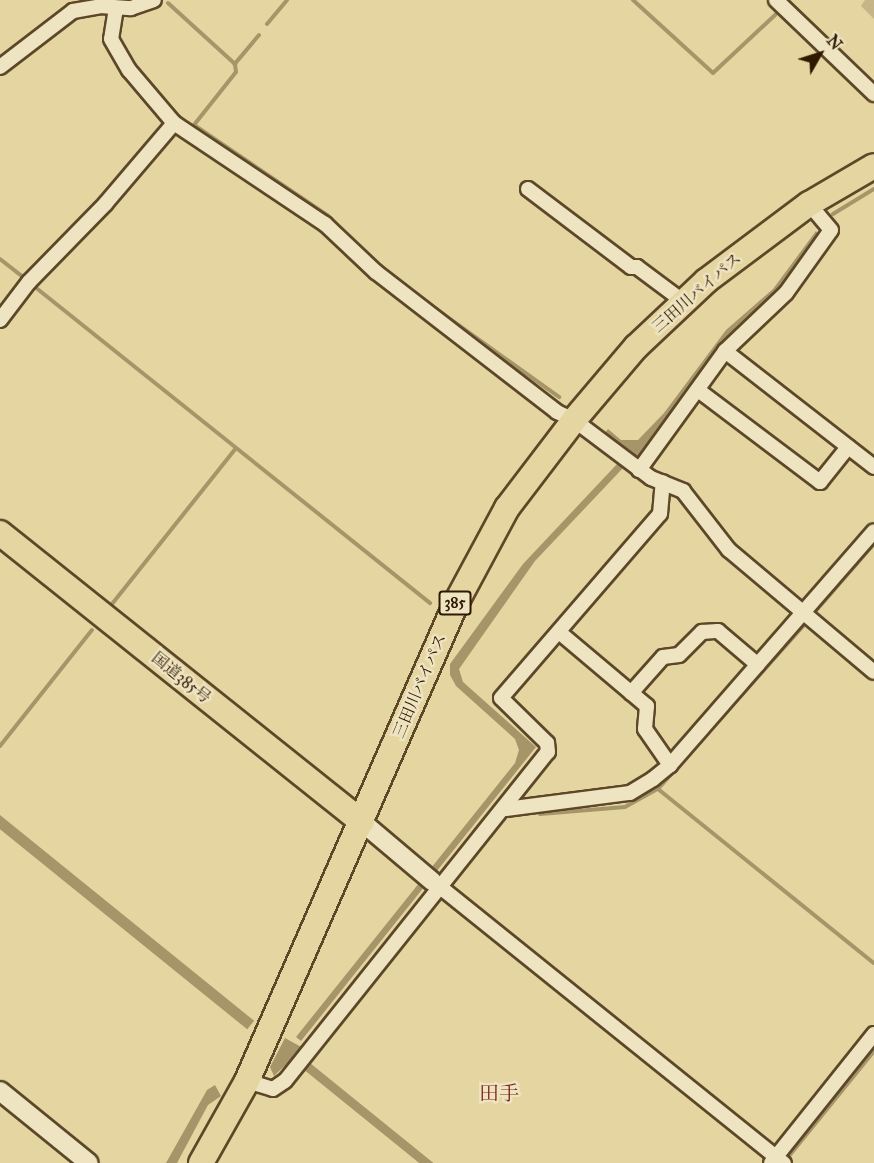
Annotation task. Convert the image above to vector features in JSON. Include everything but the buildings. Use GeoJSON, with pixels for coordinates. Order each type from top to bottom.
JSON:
{"type":"FeatureCollection","features":[{"type":"Feature","properties":{"kind":"highway","name":"三田川バイパス"},"geometry":{"type":"LineString","coordinates":[[201,1163],[247,1081],[456,603],[507,508],[574,420],[636,347],[706,281],[809,204],[874,166]]}},
{"type":"Feature","properties":{"kind":"highway","name":"国道385号"},"geometry":{"type":"LineString","coordinates":[[0,533],[362,822]]}},
{"type":"Feature","properties":{"kind":"main road"},"geometry":{"type":"LineString","coordinates":[[362,822],[432,880]]}},
{"type":"Feature","properties":{"kind":"main road"},"geometry":{"type":"LineString","coordinates":[[0,1091],[89,1163]]}},
{"type":"Feature","properties":{"kind":"street"},"geometry":{"type":"LineString","coordinates":[[0,67],[73,10],[131,8],[154,0]]}},
{"type":"Feature","properties":{"kind":"street"},"geometry":{"type":"LineString","coordinates":[[776,0],[874,94]]}},
{"type":"Feature","properties":{"kind":"street"},"geometry":{"type":"LineString","coordinates":[[116,8],[111,39],[129,70],[174,123],[325,224],[376,272],[557,412],[574,420],[639,470],[692,499],[729,550],[802,614],[874,672]]}},
{"type":"Feature","properties":{"kind":"street"},"geometry":{"type":"LineString","coordinates":[[0,320],[174,123]]}},
{"type":"Feature","properties":{"kind":"street"},"geometry":{"type":"LineString","coordinates":[[528,189],[631,267],[637,267],[684,302]]}},
{"type":"Feature","properties":{"kind":"street"},"geometry":{"type":"LineString","coordinates":[[639,470],[725,351],[786,293],[831,230],[809,204]]}},
{"type":"Feature","properties":{"kind":"street"},"geometry":{"type":"LineString","coordinates":[[725,351],[874,467]]}},
{"type":"Feature","properties":{"kind":"street"},"geometry":{"type":"LineString","coordinates":[[698,390],[820,482],[848,447]]}},
{"type":"Feature","properties":{"kind":"street"},"geometry":{"type":"LineString","coordinates":[[247,1081],[273,1089],[285,1081],[432,880],[506,809],[548,752],[546,743],[503,705],[501,698],[660,514],[663,482]]}},
{"type":"Feature","properties":{"kind":"street"},"geometry":{"type":"LineString","coordinates":[[506,809],[630,793],[670,765],[874,531]]}},
{"type":"Feature","properties":{"kind":"street"},"geometry":{"type":"LineString","coordinates":[[632,693],[663,657],[679,655],[702,632],[718,631],[758,665]]}},
{"type":"Feature","properties":{"kind":"street"},"geometry":{"type":"LineString","coordinates":[[559,632],[647,706],[645,729],[670,765]]}},
{"type":"Feature","properties":{"kind":"street"},"geometry":{"type":"LineString","coordinates":[[432,880],[777,1161],[874,1034]]}},
{"type":"Feature","properties":{"kind":"shaded area"},"geometry":{"type":"Polygon","coordinates":[[[865,0],[874,0],[874,19],[861,6],[865,0]]]}},
{"type":"Feature","properties":{"kind":"shaded area"},"geometry":{"type":"Polygon","coordinates":[[[816,231],[820,236],[780,291],[732,332],[636,461],[603,435],[608,429],[621,440],[638,440],[664,413],[726,330],[773,289],[816,231]]]}},
{"type":"Feature","properties":{"kind":"shaded area"},"geometry":{"type":"Polygon","coordinates":[[[617,464],[623,468],[535,561],[459,669],[463,682],[536,747],[301,1041],[296,1037],[515,763],[519,750],[515,739],[456,686],[450,675],[450,664],[523,564],[617,464]]]}},
{"type":"Feature","properties":{"kind":"shaded area"},"geometry":{"type":"Polygon","coordinates":[[[0,815],[254,1021],[247,1029],[0,829],[0,815]]]}},
{"type":"Feature","properties":{"kind":"shaded area"},"geometry":{"type":"Polygon","coordinates":[[[285,1038],[303,1048],[274,1076],[270,1067],[285,1038]]]}},
{"type":"Feature","properties":{"kind":"shaded area"},"geometry":{"type":"Polygon","coordinates":[[[310,1063],[433,1163],[419,1163],[304,1070],[310,1063]]]}},
{"type":"Feature","properties":{"kind":"shaded area"},"geometry":{"type":"Polygon","coordinates":[[[215,1085],[221,1096],[208,1105],[177,1163],[166,1163],[207,1090],[215,1085]]]}},
{"type":"Feature","properties":{"kind":"waterway"},"geometry":{"type":"LineString","coordinates":[[267,24],[287,0]]}},
{"type":"Feature","properties":{"kind":"waterway"},"geometry":{"type":"LineString","coordinates":[[633,0],[713,73],[775,15]]}},
{"type":"Feature","properties":{"kind":"waterway"},"geometry":{"type":"LineString","coordinates":[[168,3],[235,64]]}},
{"type":"Feature","properties":{"kind":"waterway"},"geometry":{"type":"LineString","coordinates":[[259,35],[235,64],[236,72],[194,125],[327,215],[362,250]]}},
{"type":"Feature","properties":{"kind":"waterway"},"geometry":{"type":"LineString","coordinates":[[833,214],[874,189]]}},
{"type":"Feature","properties":{"kind":"waterway"},"geometry":{"type":"LineString","coordinates":[[0,259],[24,278]]}},
{"type":"Feature","properties":{"kind":"waterway"},"geometry":{"type":"LineString","coordinates":[[404,286],[559,397]]}},
{"type":"Feature","properties":{"kind":"waterway"},"geometry":{"type":"LineString","coordinates":[[35,287],[430,603]]}},
{"type":"Feature","properties":{"kind":"waterway"},"geometry":{"type":"LineString","coordinates":[[112,604],[236,448]]}},
{"type":"Feature","properties":{"kind":"waterway"},"geometry":{"type":"LineString","coordinates":[[814,613],[874,544]]}},
{"type":"Feature","properties":{"kind":"waterway"},"geometry":{"type":"LineString","coordinates":[[540,814],[625,807],[658,789],[803,626]]}},
{"type":"Feature","properties":{"kind":"waterway"},"geometry":{"type":"LineString","coordinates":[[0,746],[92,630]]}},
{"type":"Feature","properties":{"kind":"waterway"},"geometry":{"type":"LineString","coordinates":[[658,789],[874,963]]}},
{"type":"Feature","properties":{"kind":"waterway"},"geometry":{"type":"LineString","coordinates":[[789,1156],[874,1051]]}},
{"type":"Feature","properties":{"kind":"district","name":"田手"},"geometry":{"type":"Point","coordinates":[499,1093]}}]}
